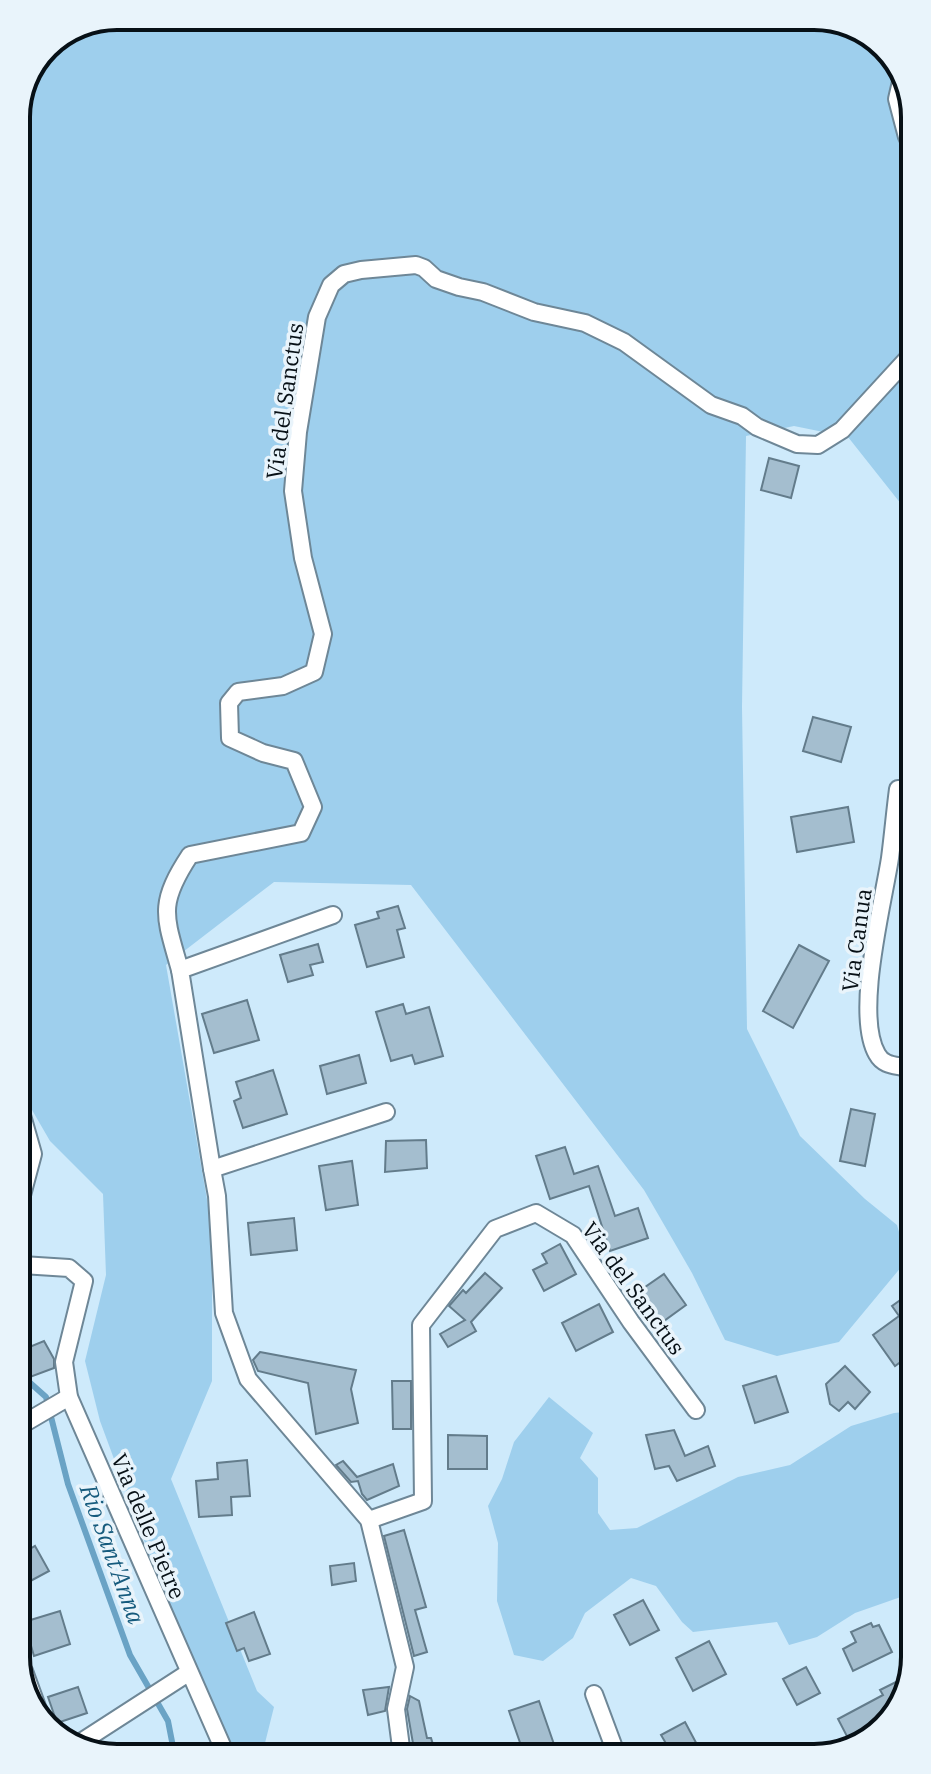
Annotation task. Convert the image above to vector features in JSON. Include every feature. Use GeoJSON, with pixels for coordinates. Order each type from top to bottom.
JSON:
{"type":"FeatureCollection","features":[{"type":"Feature","properties":{"kind":"street","name":"Via del Sanctus"},"geometry":{"type":"LineString","coordinates":[[401,1744],[396,1709],[405,1667],[369,1520],[248,1379],[224,1313],[217,1196],[180,970],[167,924],[166,901],[173,881],[190,855],[301,833],[313,807],[294,761],[263,753],[230,738],[229,703],[238,692],[283,686],[314,672],[323,634],[303,558],[294,479],[298,432],[317,317],[331,285],[344,274],[416,265],[436,279],[459,287],[483,292],[534,312],[585,323],[624,342],[711,405],[742,416],[757,427],[797,444],[818,445],[842,430],[901,366]]}},
{"type":"Feature","properties":{"kind":"street","name":"Via Canua"},"geometry":{"type":"LineString","coordinates":[[898,789],[875,941],[867,1022],[877,1055],[887,1065],[901,1067]]}},
{"type":"Feature","properties":{"kind":"street"},"geometry":{"type":"LineString","coordinates":[[180,970],[333,915]]}},
{"type":"Feature","properties":{"kind":"street"},"geometry":{"type":"LineString","coordinates":[[212,1169],[386,1112]]}},
{"type":"Feature","properties":{"kind":"street"},"geometry":{"type":"LineString","coordinates":[[30,1144],[33,1154],[30,1165]]}},
{"type":"Feature","properties":{"kind":"street","name":"Via del Sanctus"},"geometry":{"type":"LineString","coordinates":[[369,1520],[423,1501],[421,1325],[495,1229],[536,1213],[573,1235],[631,1322],[696,1410]]}},
{"type":"Feature","properties":{"kind":"street","name":"Via delle Pietre"},"geometry":{"type":"LineString","coordinates":[[30,1266],[69,1268],[84,1281],[64,1362],[65,1399],[182,1676],[220,1744]]}},
{"type":"Feature","properties":{"kind":"street"},"geometry":{"type":"LineString","coordinates":[[30,1420],[65,1399]]}},
{"type":"Feature","properties":{"kind":"street"},"geometry":{"type":"LineString","coordinates":[[87,1738],[182,1676]]}},
{"type":"Feature","properties":{"kind":"street"},"geometry":{"type":"LineString","coordinates":[[594,1694],[613,1744]]}},
{"type":"Feature","properties":{"kind":"shaded area"},"geometry":{"type":"Polygon","coordinates":[[[117,30],[820,30],[847,37],[867,48],[883,64],[894,84],[901,117],[901,504],[848,437],[794,426],[746,436],[742,707],[747,1029],[800,1136],[865,1199],[897,1225],[901,1239],[901,1267],[839,1342],[777,1356],[725,1340],[692,1273],[644,1190],[411,885],[274,882],[166,965],[212,1228],[212,1381],[171,1479],[257,1691],[274,1707],[265,1744],[227,1744],[179,1635],[100,1421],[85,1361],[106,1275],[103,1194],[50,1141],[30,1107],[30,111],[37,84],[45,69],[69,45],[100,32],[117,30]]]}},
{"type":"Feature","properties":{"kind":"shaded area"},"geometry":{"type":"Polygon","coordinates":[[[549,1397],[593,1433],[580,1458],[598,1478],[598,1513],[610,1530],[637,1528],[738,1477],[790,1465],[851,1426],[901,1412],[901,1597],[855,1613],[817,1637],[789,1645],[777,1622],[693,1632],[656,1586],[631,1578],[585,1613],[573,1638],[543,1661],[514,1655],[497,1601],[498,1543],[488,1506],[502,1479],[514,1442],[549,1397]]]}},
{"type":"Feature","properties":{"kind":"building"},"geometry":{"type":"Polygon","coordinates":[[[769,458],[799,466],[791,498],[761,490],[769,458]]]}},
{"type":"Feature","properties":{"kind":"building"},"geometry":{"type":"Polygon","coordinates":[[[813,717],[851,727],[841,762],[803,751],[813,717]]]}},
{"type":"Feature","properties":{"kind":"building"},"geometry":{"type":"Polygon","coordinates":[[[848,807],[854,842],[797,852],[791,817],[848,807]]]}},
{"type":"Feature","properties":{"kind":"building"},"geometry":{"type":"Polygon","coordinates":[[[398,906],[405,928],[397,930],[404,957],[367,967],[355,925],[379,918],[377,912],[398,906]]]}},
{"type":"Feature","properties":{"kind":"building"},"geometry":{"type":"Polygon","coordinates":[[[318,944],[323,962],[310,965],[313,975],[288,982],[280,955],[318,944]]]}},
{"type":"Feature","properties":{"kind":"building"},"geometry":{"type":"Polygon","coordinates":[[[799,945],[829,961],[793,1028],[763,1011],[799,945]]]}},
{"type":"Feature","properties":{"kind":"building"},"geometry":{"type":"Polygon","coordinates":[[[247,1000],[259,1040],[214,1053],[202,1014],[247,1000]]]}},
{"type":"Feature","properties":{"kind":"building"},"geometry":{"type":"Polygon","coordinates":[[[403,1004],[406,1014],[429,1007],[443,1056],[415,1064],[412,1055],[391,1061],[376,1012],[403,1004]]]}},
{"type":"Feature","properties":{"kind":"building"},"geometry":{"type":"Polygon","coordinates":[[[359,1055],[366,1083],[327,1094],[320,1066],[359,1055]]]}},
{"type":"Feature","properties":{"kind":"building"},"geometry":{"type":"Polygon","coordinates":[[[273,1070],[287,1114],[243,1128],[234,1101],[241,1098],[236,1082],[273,1070]]]}},
{"type":"Feature","properties":{"kind":"building"},"geometry":{"type":"Polygon","coordinates":[[[851,1109],[875,1114],[865,1166],[840,1161],[851,1109]]]}},
{"type":"Feature","properties":{"kind":"building"},"geometry":{"type":"Polygon","coordinates":[[[426,1140],[427,1168],[385,1172],[386,1141],[426,1140]]]}},
{"type":"Feature","properties":{"kind":"building"},"geometry":{"type":"Polygon","coordinates":[[[565,1147],[574,1174],[598,1166],[615,1216],[638,1208],[648,1238],[610,1251],[589,1186],[550,1199],[536,1156],[565,1147]]]}},
{"type":"Feature","properties":{"kind":"building"},"geometry":{"type":"Polygon","coordinates":[[[352,1161],[358,1205],[326,1210],[319,1166],[352,1161]]]}},
{"type":"Feature","properties":{"kind":"building"},"geometry":{"type":"Polygon","coordinates":[[[294,1218],[297,1250],[251,1255],[248,1223],[294,1218]]]}},
{"type":"Feature","properties":{"kind":"building"},"geometry":{"type":"Polygon","coordinates":[[[560,1244],[576,1274],[544,1291],[533,1270],[547,1263],[542,1254],[560,1244]]]}},
{"type":"Feature","properties":{"kind":"building"},"geometry":{"type":"Polygon","coordinates":[[[485,1273],[502,1288],[471,1322],[476,1331],[448,1347],[440,1334],[465,1320],[449,1306],[485,1273]]]}},
{"type":"Feature","properties":{"kind":"building"},"geometry":{"type":"Polygon","coordinates":[[[664,1274],[686,1305],[657,1326],[635,1294],[664,1274]]]}},
{"type":"Feature","properties":{"kind":"building"},"geometry":{"type":"Polygon","coordinates":[[[901,1300],[901,1362],[895,1366],[873,1335],[899,1316],[892,1306],[901,1300]]]}},
{"type":"Feature","properties":{"kind":"building"},"geometry":{"type":"Polygon","coordinates":[[[599,1304],[613,1332],[576,1351],[562,1323],[599,1304]]]}},
{"type":"Feature","properties":{"kind":"building"},"geometry":{"type":"Polygon","coordinates":[[[44,1341],[54,1359],[54,1368],[30,1377],[30,1347],[44,1341]]]}},
{"type":"Feature","properties":{"kind":"building"},"geometry":{"type":"Polygon","coordinates":[[[260,1352],[356,1370],[351,1389],[358,1423],[316,1434],[308,1383],[258,1371],[253,1360],[260,1352]]]}},
{"type":"Feature","properties":{"kind":"building"},"geometry":{"type":"Polygon","coordinates":[[[845,1366],[870,1392],[855,1409],[848,1402],[839,1411],[830,1404],[826,1384],[845,1366]]]}},
{"type":"Feature","properties":{"kind":"building"},"geometry":{"type":"Polygon","coordinates":[[[776,1376],[788,1412],[755,1423],[743,1386],[776,1376]]]}},
{"type":"Feature","properties":{"kind":"building"},"geometry":{"type":"Polygon","coordinates":[[[392,1381],[411,1381],[411,1429],[393,1429],[392,1381]]]}},
{"type":"Feature","properties":{"kind":"building"},"geometry":{"type":"Polygon","coordinates":[[[674,1430],[685,1456],[708,1446],[715,1466],[677,1481],[669,1466],[655,1469],[646,1435],[674,1430]]]}},
{"type":"Feature","properties":{"kind":"building"},"geometry":{"type":"Polygon","coordinates":[[[448,1435],[487,1436],[487,1469],[448,1469],[448,1435]]]}},
{"type":"Feature","properties":{"kind":"building"},"geometry":{"type":"Polygon","coordinates":[[[247,1460],[250,1496],[231,1497],[232,1515],[199,1517],[196,1481],[218,1479],[217,1463],[247,1460]]]}},
{"type":"Feature","properties":{"kind":"building"},"geometry":{"type":"Polygon","coordinates":[[[343,1461],[357,1477],[393,1464],[399,1486],[367,1500],[358,1481],[351,1482],[336,1465],[343,1461]]]}},
{"type":"Feature","properties":{"kind":"building"},"geometry":{"type":"Polygon","coordinates":[[[404,1530],[426,1607],[415,1610],[427,1652],[414,1656],[384,1536],[404,1530]]]}},
{"type":"Feature","properties":{"kind":"building"},"geometry":{"type":"Polygon","coordinates":[[[35,1546],[49,1571],[30,1581],[30,1549],[35,1546]]]}},
{"type":"Feature","properties":{"kind":"building"},"geometry":{"type":"Polygon","coordinates":[[[354,1563],[356,1581],[332,1585],[330,1566],[354,1563]]]}},
{"type":"Feature","properties":{"kind":"building"},"geometry":{"type":"Polygon","coordinates":[[[643,1600],[659,1630],[630,1645],[614,1615],[643,1600]]]}},
{"type":"Feature","properties":{"kind":"building"},"geometry":{"type":"Polygon","coordinates":[[[60,1611],[70,1644],[34,1656],[30,1642],[30,1620],[60,1611]]]}},
{"type":"Feature","properties":{"kind":"building"},"geometry":{"type":"Polygon","coordinates":[[[254,1612],[270,1654],[249,1661],[244,1648],[237,1651],[226,1623],[254,1612]]]}},
{"type":"Feature","properties":{"kind":"building"},"geometry":{"type":"Polygon","coordinates":[[[871,1623],[873,1627],[879,1625],[892,1652],[853,1671],[843,1649],[856,1642],[851,1632],[871,1623]]]}},
{"type":"Feature","properties":{"kind":"building"},"geometry":{"type":"Polygon","coordinates":[[[709,1641],[726,1674],[693,1691],[676,1658],[709,1641]]]}},
{"type":"Feature","properties":{"kind":"building"},"geometry":{"type":"Polygon","coordinates":[[[806,1667],[820,1693],[797,1705],[783,1679],[806,1667]]]}},
{"type":"Feature","properties":{"kind":"building"},"geometry":{"type":"Polygon","coordinates":[[[897,1681],[879,1714],[867,1726],[847,1737],[838,1719],[883,1695],[880,1690],[897,1681]]]}},
{"type":"Feature","properties":{"kind":"building"},"geometry":{"type":"Polygon","coordinates":[[[78,1687],[87,1713],[60,1722],[48,1697],[78,1687]]]}},
{"type":"Feature","properties":{"kind":"building"},"geometry":{"type":"Polygon","coordinates":[[[389,1687],[385,1711],[368,1715],[363,1690],[389,1687]]]}},
{"type":"Feature","properties":{"kind":"building"},"geometry":{"type":"Polygon","coordinates":[[[410,1696],[419,1701],[427,1738],[431,1738],[433,1744],[413,1744],[407,1709],[410,1696]]]}},
{"type":"Feature","properties":{"kind":"building"},"geometry":{"type":"Polygon","coordinates":[[[539,1701],[554,1744],[521,1744],[509,1711],[539,1701]]]}},
{"type":"Feature","properties":{"kind":"building"},"geometry":{"type":"Polygon","coordinates":[[[685,1722],[697,1744],[666,1744],[661,1735],[685,1722]]]}},
{"type":"Feature","properties":{"kind":"waterway","name":"Rio Sant'Anna"},"geometry":{"type":"LineString","coordinates":[[30,1383],[46,1397],[68,1484],[130,1655],[168,1721],[172,1744]]}}]}
